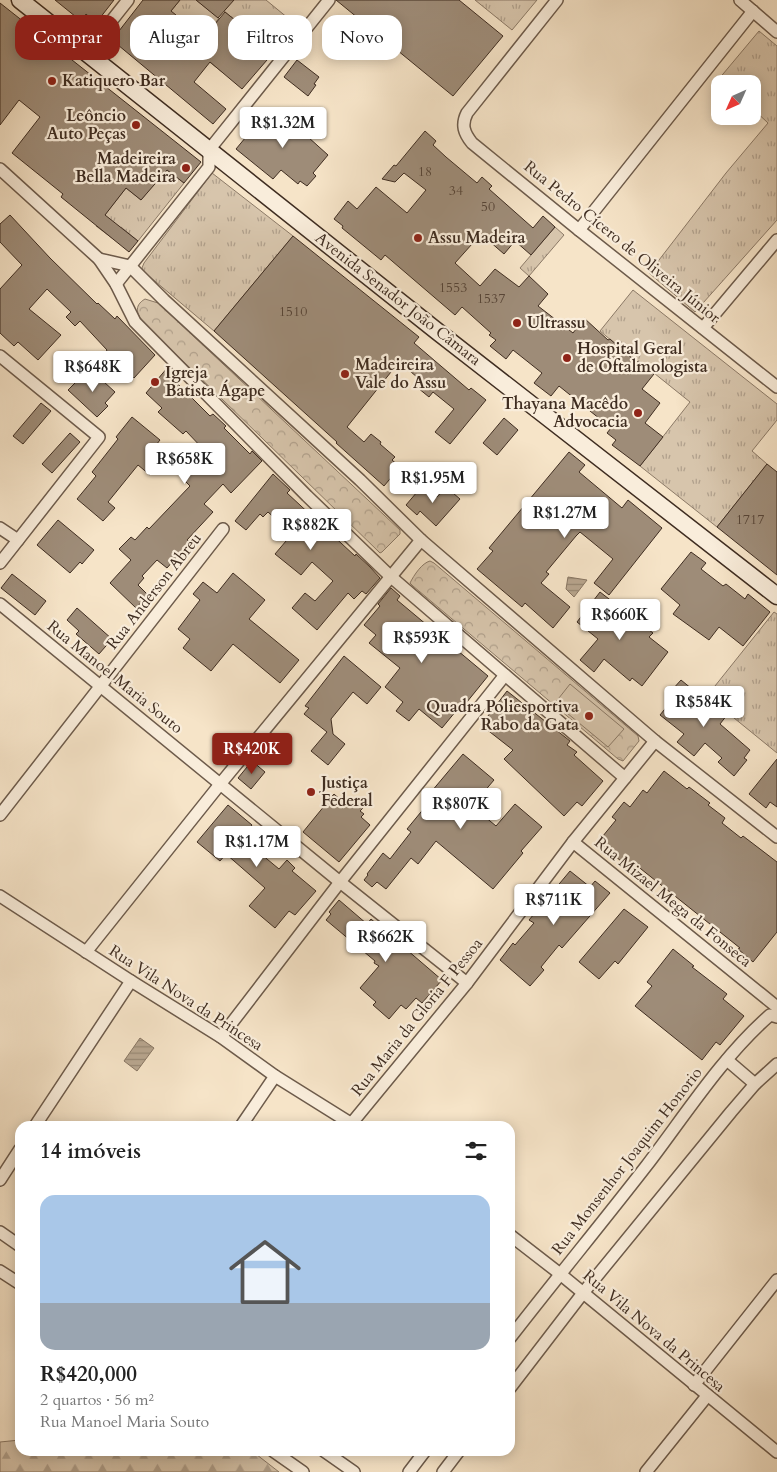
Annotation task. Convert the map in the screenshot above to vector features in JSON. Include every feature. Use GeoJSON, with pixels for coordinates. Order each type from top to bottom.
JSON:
{"type":"FeatureCollection","features":[{"type":"Feature","properties":{"kind":"main road","name":"Avenida Senador João Câmara"},"geometry":{"type":"LineString","coordinates":[[20,0],[39,15]]}},
{"type":"Feature","properties":{"kind":"main road","name":"Avenida Senador João Câmara"},"geometry":{"type":"LineString","coordinates":[[95,60],[438,332],[777,596]]}},
{"type":"Feature","properties":{"kind":"street"},"geometry":{"type":"LineString","coordinates":[[116,15],[128,0]]}},
{"type":"Feature","properties":{"kind":"street"},"geometry":{"type":"LineString","coordinates":[[116,284],[209,167],[209,150],[329,0]]}},
{"type":"Feature","properties":{"kind":"street","name":"Rua Pedro Cícero de Oliveira Júnior"},"geometry":{"type":"LineString","coordinates":[[557,0],[466,113],[463,121],[466,135],[472,143],[579,230],[777,387]]}},
{"type":"Feature","properties":{"kind":"street"},"geometry":{"type":"LineString","coordinates":[[740,0],[777,32]]}},
{"type":"Feature","properties":{"kind":"street"},"geometry":{"type":"LineString","coordinates":[[579,230],[753,11]]}},
{"type":"Feature","properties":{"kind":"street"},"geometry":{"type":"LineString","coordinates":[[0,169],[99,259],[116,284],[135,322],[307,496],[390,576],[625,778]]}},
{"type":"Feature","properties":{"kind":"street"},"geometry":{"type":"LineString","coordinates":[[703,328],[777,240]]}},
{"type":"Feature","properties":{"kind":"street"},"geometry":{"type":"LineString","coordinates":[[99,259],[130,266],[360,480],[421,540],[655,740],[777,837]]}},
{"type":"Feature","properties":{"kind":"street"},"geometry":{"type":"LineString","coordinates":[[0,356],[98,437],[0,563]]}},
{"type":"Feature","properties":{"kind":"street"},"geometry":{"type":"LineString","coordinates":[[0,528],[18,540]]}},
{"type":"Feature","properties":{"kind":"street","name":"Rua Anderson Abreu"},"geometry":{"type":"LineString","coordinates":[[0,815],[223,529]]}},
{"type":"Feature","properties":{"kind":"street"},"geometry":{"type":"LineString","coordinates":[[86,952],[221,783],[421,540]]}},
{"type":"Feature","properties":{"kind":"street","name":"Rua Manoel Maria Souto"},"geometry":{"type":"LineString","coordinates":[[0,604],[340,882],[467,983]]}},
{"type":"Feature","properties":{"kind":"street"},"geometry":{"type":"LineString","coordinates":[[221,1037],[340,882],[505,675]]}},
{"type":"Feature","properties":{"kind":"street","name":"Rua Maria da Gloria F Pessoa"},"geometry":{"type":"LineString","coordinates":[[356,1121],[467,983],[573,842],[655,740]]}},
{"type":"Feature","properties":{"kind":"street","name":"Rua Mizael Mega da Fonseca"},"geometry":{"type":"LineString","coordinates":[[573,842],[777,1006]]}},
{"type":"Feature","properties":{"kind":"street","name":"Rua Vila Nova da Princesa"},"geometry":{"type":"LineString","coordinates":[[0,896],[221,1037],[275,1076],[347,1121]]}},
{"type":"Feature","properties":{"kind":"street"},"geometry":{"type":"LineString","coordinates":[[38,1121],[131,981]]}},
{"type":"Feature","properties":{"kind":"street","name":"Rua Monsenhor Joaquim Honorio"},"geometry":{"type":"LineString","coordinates":[[515,1332],[727,1060],[748,1035],[770,1015],[777,1017]]}},
{"type":"Feature","properties":{"kind":"street"},"geometry":{"type":"LineString","coordinates":[[727,1060],[755,1084]]}},
{"type":"Feature","properties":{"kind":"street"},"geometry":{"type":"LineString","coordinates":[[515,1381],[583,1293],[755,1084],[777,1064]]}},
{"type":"Feature","properties":{"kind":"street"},"geometry":{"type":"LineString","coordinates":[[244,1121],[275,1076]]}},
{"type":"Feature","properties":{"kind":"street"},"geometry":{"type":"LineString","coordinates":[[0,1180],[15,1157]]}},
{"type":"Feature","properties":{"kind":"street"},"geometry":{"type":"LineString","coordinates":[[0,1232],[15,1242]]}},
{"type":"Feature","properties":{"kind":"street","name":"Rua Vila Nova da Princesa"},"geometry":{"type":"LineString","coordinates":[[515,1239],[560,1273],[777,1452]]}},
{"type":"Feature","properties":{"kind":"street"},"geometry":{"type":"LineString","coordinates":[[0,1271],[15,1281]]}},
{"type":"Feature","properties":{"kind":"street"},"geometry":{"type":"LineString","coordinates":[[694,1385],[777,1280]]}},
{"type":"Feature","properties":{"kind":"street"},"geometry":{"type":"LineString","coordinates":[[646,1472],[707,1396]]}},
{"type":"Feature","properties":{"kind":"street"},"geometry":{"type":"LineString","coordinates":[[280,1456],[303,1472]]}},
{"type":"Feature","properties":{"kind":"street"},"geometry":{"type":"LineString","coordinates":[[331,1456],[354,1472]]}},
{"type":"Feature","properties":{"kind":"street"},"geometry":{"type":"LineString","coordinates":[[409,1472],[421,1456]]}},
{"type":"Feature","properties":{"kind":"street"},"geometry":{"type":"LineString","coordinates":[[443,1472],[455,1456]]}},
{"type":"Feature","properties":{"kind":"green space"},"geometry":{"type":"Polygon","coordinates":[[[180,0],[196,0],[215,15],[170,15],[180,0]]]}},
{"type":"Feature","properties":{"kind":"green space"},"geometry":{"type":"Polygon","coordinates":[[[232,0],[266,0],[284,15],[229,15],[224,11],[232,0]]]}},
{"type":"Feature","properties":{"kind":"green space"},"geometry":{"type":"Polygon","coordinates":[[[475,0],[537,0],[512,30],[475,0]]]}},
{"type":"Feature","properties":{"kind":"green space"},"geometry":{"type":"Polygon","coordinates":[[[759,31],[777,46],[777,220],[695,312],[649,273],[726,173],[768,123],[761,116],[761,75],[722,75],[759,31]]]}},
{"type":"Feature","properties":{"kind":"green space"},"geometry":{"type":"Polygon","coordinates":[[[218,50],[231,61],[222,72],[207,60],[218,60],[218,50]]]}},
{"type":"Feature","properties":{"kind":"green space"},"geometry":{"type":"Polygon","coordinates":[[[166,169],[184,183],[138,241],[121,227],[112,238],[96,226],[126,188],[141,200],[166,169]]]}},
{"type":"Feature","properties":{"kind":"green space"},"geometry":{"type":"Polygon","coordinates":[[[212,173],[293,236],[214,331],[143,271],[142,268],[212,173]]]}},
{"type":"Feature","properties":{"kind":"green space"},"geometry":{"type":"Polygon","coordinates":[[[555,227],[564,235],[529,276],[520,268],[555,227]]]}},
{"type":"Feature","properties":{"kind":"green space"},"geometry":{"type":"Polygon","coordinates":[[[633,290],[777,404],[777,420],[752,451],[767,464],[717,527],[640,466],[690,402],[600,331],[633,290]]]}},
{"type":"Feature","properties":{"kind":"green space"},"geometry":{"type":"Polygon","coordinates":[[[145,299],[158,303],[400,530],[400,534],[380,553],[145,324],[140,317],[138,308],[145,299]]]}},
{"type":"Feature","properties":{"kind":"green space"},"geometry":{"type":"Polygon","coordinates":[[[430,561],[638,736],[639,741],[623,761],[618,759],[410,583],[421,567],[430,561]]]}},
{"type":"Feature","properties":{"kind":"green space"},"geometry":{"type":"Polygon","coordinates":[[[774,612],[777,614],[777,753],[707,696],[774,612]]]}},
{"type":"Feature","properties":{"kind":"green space","name":"Quadra Poliesportiva Rabo da Gata"},"geometry":{"type":"Polygon","coordinates":[[[570,684],[624,729],[608,747],[555,703],[570,684]]]}},
{"type":"Feature","properties":{"kind":"green space"},"geometry":{"type":"Polygon","coordinates":[[[15,1440],[15,1456],[258,1456],[279,1472],[0,1472],[0,1442],[15,1440]]]}},
{"type":"Feature","properties":{"kind":"shaded area"},"geometry":{"type":"Polygon","coordinates":[[[568,577],[587,580],[574,597],[566,589],[568,577]]]}},
{"type":"Feature","properties":{"kind":"shaded area"},"geometry":{"type":"Polygon","coordinates":[[[140,1038],[154,1048],[137,1071],[124,1061],[140,1038]]]}},
{"type":"Feature","properties":{"kind":"building"},"geometry":{"type":"Polygon","coordinates":[[[55,0],[114,0],[102,15],[74,15],[55,0]]]}},
{"type":"Feature","properties":{"kind":"building"},"geometry":{"type":"Polygon","coordinates":[[[143,0],[180,0],[171,11],[176,15],[131,15],[143,0]]]}},
{"type":"Feature","properties":{"kind":"building"},"geometry":{"type":"Polygon","coordinates":[[[196,0],[234,0],[218,18],[218,15],[214,15],[196,0]]]}},
{"type":"Feature","properties":{"kind":"building"},"geometry":{"type":"Polygon","coordinates":[[[336,0],[459,0],[503,36],[453,96],[402,54],[402,15],[354,15],[336,0]]]}},
{"type":"Feature","properties":{"kind":"building"},"geometry":{"type":"Polygon","coordinates":[[[0,3],[15,15],[15,60],[72,60],[201,162],[184,183],[167,170],[141,200],[126,188],[105,215],[138,241],[129,252],[61,197],[63,194],[12,153],[40,117],[19,100],[0,125],[0,3]]]}},
{"type":"Feature","properties":{"kind":"building"},"geometry":{"type":"Polygon","coordinates":[[[225,12],[229,15],[228,60],[267,60],[242,89],[210,62],[194,82],[226,109],[213,124],[136,60],[218,60],[218,20],[225,12]]]}},
{"type":"Feature","properties":{"kind":"building"},"geometry":{"type":"Polygon","coordinates":[[[130,17],[130,55],[120,47],[120,30],[130,17]]]}},
{"type":"Feature","properties":{"kind":"building"},"geometry":{"type":"Polygon","coordinates":[[[297,60],[319,77],[308,96],[284,77],[297,60]]]}},
{"type":"Feature","properties":{"kind":"building"},"geometry":{"type":"Polygon","coordinates":[[[270,108],[287,123],[290,119],[296,124],[299,120],[312,132],[308,137],[328,155],[313,173],[316,176],[307,186],[300,181],[298,184],[281,170],[273,179],[236,149],[270,108]]]}},
{"type":"Feature","properties":{"kind":"building"},"geometry":{"type":"Polygon","coordinates":[[[425,131],[436,141],[433,145],[446,157],[477,183],[482,177],[492,186],[489,189],[533,228],[543,216],[555,227],[531,255],[515,241],[504,254],[481,234],[455,263],[480,286],[495,269],[519,287],[529,276],[548,294],[538,306],[573,333],[584,318],[608,340],[610,339],[637,363],[638,361],[654,374],[642,389],[660,403],[645,423],[663,437],[640,466],[612,445],[616,440],[607,433],[611,428],[559,386],[551,396],[534,383],[542,373],[513,350],[506,359],[490,346],[496,340],[489,335],[491,333],[462,307],[455,315],[385,255],[381,260],[342,228],[343,226],[334,219],[348,201],[357,209],[376,187],[407,213],[426,190],[404,173],[395,182],[382,179],[394,165],[396,166],[425,131]]]}},
{"type":"Feature","properties":{"kind":"building"},"geometry":{"type":"Polygon","coordinates":[[[10,215],[97,304],[115,319],[117,316],[155,355],[134,378],[117,361],[115,363],[105,353],[107,350],[80,321],[75,326],[66,317],[71,312],[47,289],[29,309],[61,335],[38,360],[18,342],[14,346],[0,333],[0,289],[22,265],[0,242],[0,224],[10,215]]]}},
{"type":"Feature","properties":{"kind":"building"},"geometry":{"type":"Polygon","coordinates":[[[293,236],[419,337],[414,343],[469,390],[471,388],[486,400],[450,444],[435,432],[454,409],[433,392],[429,397],[418,388],[423,382],[399,362],[347,427],[364,442],[371,434],[395,457],[392,460],[400,467],[384,486],[214,331],[293,236]]]}},
{"type":"Feature","properties":{"kind":"building"},"geometry":{"type":"Polygon","coordinates":[[[168,367],[180,379],[177,383],[210,416],[213,414],[250,454],[252,451],[262,461],[231,493],[223,484],[204,504],[213,512],[187,540],[190,542],[167,568],[157,560],[142,576],[144,578],[138,585],[148,595],[136,608],[110,583],[131,560],[119,549],[131,537],[135,540],[147,527],[149,529],[190,486],[183,479],[195,467],[191,463],[204,450],[186,431],[183,434],[158,412],[162,408],[146,393],[168,367]]]}},
{"type":"Feature","properties":{"kind":"building"},"geometry":{"type":"Polygon","coordinates":[[[92,371],[115,392],[105,403],[108,406],[97,417],[68,390],[79,379],[82,382],[92,371]]]}},
{"type":"Feature","properties":{"kind":"building"},"geometry":{"type":"Polygon","coordinates":[[[41,403],[51,411],[23,444],[13,436],[41,403]]]}},
{"type":"Feature","properties":{"kind":"building"},"geometry":{"type":"Polygon","coordinates":[[[132,417],[160,440],[149,454],[160,463],[150,475],[138,465],[108,502],[115,508],[103,521],[77,499],[96,476],[92,472],[118,439],[116,437],[132,417]]]}},
{"type":"Feature","properties":{"kind":"building"},"geometry":{"type":"Polygon","coordinates":[[[504,418],[518,430],[497,455],[483,443],[504,418]]]}},
{"type":"Feature","properties":{"kind":"building"},"geometry":{"type":"Polygon","coordinates":[[[70,433],[80,442],[52,473],[42,464],[70,433]]]}},
{"type":"Feature","properties":{"kind":"building"},"geometry":{"type":"Polygon","coordinates":[[[569,452],[585,465],[579,472],[622,508],[628,500],[662,528],[609,595],[594,583],[613,559],[580,532],[546,572],[549,574],[541,583],[570,607],[553,628],[525,603],[522,607],[477,569],[493,551],[489,548],[569,452]]]}},
{"type":"Feature","properties":{"kind":"building"},"geometry":{"type":"Polygon","coordinates":[[[767,464],[777,472],[777,575],[717,527],[767,464]]]}},
{"type":"Feature","properties":{"kind":"building"},"geometry":{"type":"Polygon","coordinates":[[[273,474],[290,490],[287,493],[355,556],[356,554],[380,578],[366,594],[362,591],[354,599],[348,593],[317,630],[292,608],[305,593],[315,601],[333,581],[312,562],[301,575],[275,554],[292,534],[268,512],[263,517],[260,514],[246,530],[235,521],[273,474]]]}},
{"type":"Feature","properties":{"kind":"building"},"geometry":{"type":"Polygon","coordinates":[[[423,485],[437,497],[446,487],[460,499],[436,526],[420,511],[417,515],[406,505],[423,485]]]}},
{"type":"Feature","properties":{"kind":"building"},"geometry":{"type":"Polygon","coordinates":[[[58,520],[94,550],[82,564],[80,562],[70,573],[37,545],[58,520]]]}},
{"type":"Feature","properties":{"kind":"building"},"geometry":{"type":"Polygon","coordinates":[[[691,552],[706,563],[701,569],[723,586],[726,584],[745,599],[748,594],[770,612],[743,646],[719,627],[709,640],[673,614],[680,605],[661,589],[691,552]]]}},
{"type":"Feature","properties":{"kind":"building"},"geometry":{"type":"Polygon","coordinates":[[[233,573],[265,600],[249,619],[299,660],[280,683],[233,644],[211,671],[183,648],[190,639],[178,629],[200,600],[193,594],[203,582],[217,593],[233,573]]]}},
{"type":"Feature","properties":{"kind":"building"},"geometry":{"type":"Polygon","coordinates":[[[12,574],[46,601],[35,615],[1,588],[12,574]]]}},
{"type":"Feature","properties":{"kind":"building"},"geometry":{"type":"Polygon","coordinates":[[[391,588],[400,596],[397,600],[488,676],[458,713],[456,711],[442,728],[419,709],[409,721],[396,711],[403,702],[385,687],[400,668],[369,643],[376,635],[364,625],[380,606],[378,604],[391,588]]]}},
{"type":"Feature","properties":{"kind":"building"},"geometry":{"type":"Polygon","coordinates":[[[600,592],[653,633],[649,637],[668,652],[642,686],[632,678],[630,681],[604,659],[594,672],[580,660],[598,639],[577,622],[600,592]]]}},
{"type":"Feature","properties":{"kind":"building"},"geometry":{"type":"Polygon","coordinates":[[[77,608],[112,639],[99,654],[76,634],[79,631],[67,620],[77,608]]]}},
{"type":"Feature","properties":{"kind":"building"},"geometry":{"type":"Polygon","coordinates":[[[344,656],[381,687],[367,704],[353,692],[331,719],[333,734],[345,744],[328,765],[311,751],[327,732],[304,714],[309,708],[305,706],[344,656]]]}},
{"type":"Feature","properties":{"kind":"building"},"geometry":{"type":"Polygon","coordinates":[[[681,680],[727,715],[720,724],[750,750],[744,758],[747,760],[734,776],[718,762],[722,758],[705,743],[694,756],[677,742],[684,734],[660,715],[677,694],[672,690],[681,680]]]}},
{"type":"Feature","properties":{"kind":"building"},"geometry":{"type":"Polygon","coordinates":[[[507,691],[570,741],[567,745],[577,752],[574,755],[603,781],[582,806],[577,802],[564,816],[504,759],[513,750],[481,725],[507,691]]]}},
{"type":"Feature","properties":{"kind":"building"},"geometry":{"type":"Polygon","coordinates":[[[463,754],[494,780],[472,806],[496,826],[515,804],[542,827],[521,851],[523,853],[493,889],[436,841],[418,864],[411,858],[386,889],[377,882],[372,887],[364,880],[367,874],[383,853],[390,859],[411,832],[407,829],[430,801],[426,798],[463,754]]]}},
{"type":"Feature","properties":{"kind":"building"},"geometry":{"type":"Polygon","coordinates":[[[777,759],[777,807],[770,802],[766,808],[749,794],[777,759]]]}},
{"type":"Feature","properties":{"kind":"building"},"geometry":{"type":"Polygon","coordinates":[[[252,761],[265,772],[251,789],[238,778],[252,761]]]}},
{"type":"Feature","properties":{"kind":"building"},"geometry":{"type":"Polygon","coordinates":[[[664,771],[687,789],[689,787],[710,803],[708,805],[725,818],[722,823],[741,838],[743,836],[777,862],[777,932],[753,962],[738,949],[740,948],[631,861],[627,866],[598,842],[616,820],[612,817],[624,802],[630,807],[643,790],[647,793],[664,771]]]}},
{"type":"Feature","properties":{"kind":"building"},"geometry":{"type":"Polygon","coordinates":[[[334,794],[344,803],[349,797],[363,808],[360,811],[364,814],[361,817],[370,825],[339,862],[303,832],[334,794]]]}},
{"type":"Feature","properties":{"kind":"building"},"geometry":{"type":"Polygon","coordinates":[[[228,805],[252,825],[245,834],[258,845],[255,849],[279,869],[287,860],[295,868],[292,871],[316,891],[295,915],[289,911],[275,928],[249,906],[265,888],[226,854],[220,861],[197,842],[228,805]]]}},
{"type":"Feature","properties":{"kind":"building"},"geometry":{"type":"Polygon","coordinates":[[[570,871],[590,887],[595,881],[610,893],[562,948],[559,945],[541,967],[544,970],[530,986],[500,960],[513,943],[515,945],[534,923],[529,920],[570,871]]]}},
{"type":"Feature","properties":{"kind":"building"},"geometry":{"type":"Polygon","coordinates":[[[339,900],[367,924],[371,919],[442,980],[422,1003],[416,998],[406,1009],[401,1005],[389,1019],[373,1005],[376,1002],[360,988],[379,966],[326,920],[331,914],[329,912],[339,900]]]}},
{"type":"Feature","properties":{"kind":"building"},"geometry":{"type":"Polygon","coordinates":[[[624,909],[648,927],[618,964],[615,961],[599,979],[579,962],[624,909]]]}},
{"type":"Feature","properties":{"kind":"building"},"geometry":{"type":"Polygon","coordinates":[[[673,949],[694,966],[692,967],[727,994],[723,999],[744,1016],[720,1045],[716,1042],[702,1060],[635,1006],[652,986],[647,982],[673,949]]]}},
{"type":"Feature","properties":{"kind":"place","name":"Katiquero Bar"},"geometry":{"type":"Point","coordinates":[52,81]}},
{"type":"Feature","properties":{"kind":"place","name":"Leôncio Auto Peças"},"geometry":{"type":"Point","coordinates":[136,125]}},
{"type":"Feature","properties":{"kind":"place","name":"Madeireira Bella Madeira"},"geometry":{"type":"Point","coordinates":[186,168]}},
{"type":"Feature","properties":{"kind":"place","name":"Assu Madeira"},"geometry":{"type":"Point","coordinates":[418,238]}},
{"type":"Feature","properties":{"kind":"place","name":"Ultrassu"},"geometry":{"type":"Point","coordinates":[517,323]}},
{"type":"Feature","properties":{"kind":"place","name":"Hospital Geral de Oftalmologista"},"geometry":{"type":"Point","coordinates":[567,358]}},
{"type":"Feature","properties":{"kind":"place","name":"Madeireira Vale do Assu"},"geometry":{"type":"Point","coordinates":[345,374]}},
{"type":"Feature","properties":{"kind":"place","name":"Igreja Batista Ágape"},"geometry":{"type":"Point","coordinates":[155,382]}},
{"type":"Feature","properties":{"kind":"place","name":"Thayana Macêdo Advocacia"},"geometry":{"type":"Point","coordinates":[638,413]}},
{"type":"Feature","properties":{"kind":"place","name":"Quadra Poliesportiva Rabo da Gata"},"geometry":{"type":"Point","coordinates":[589,716]}},
{"type":"Feature","properties":{"kind":"place","name":"Justiça Federal"},"geometry":{"type":"Point","coordinates":[311,792]}}]}
